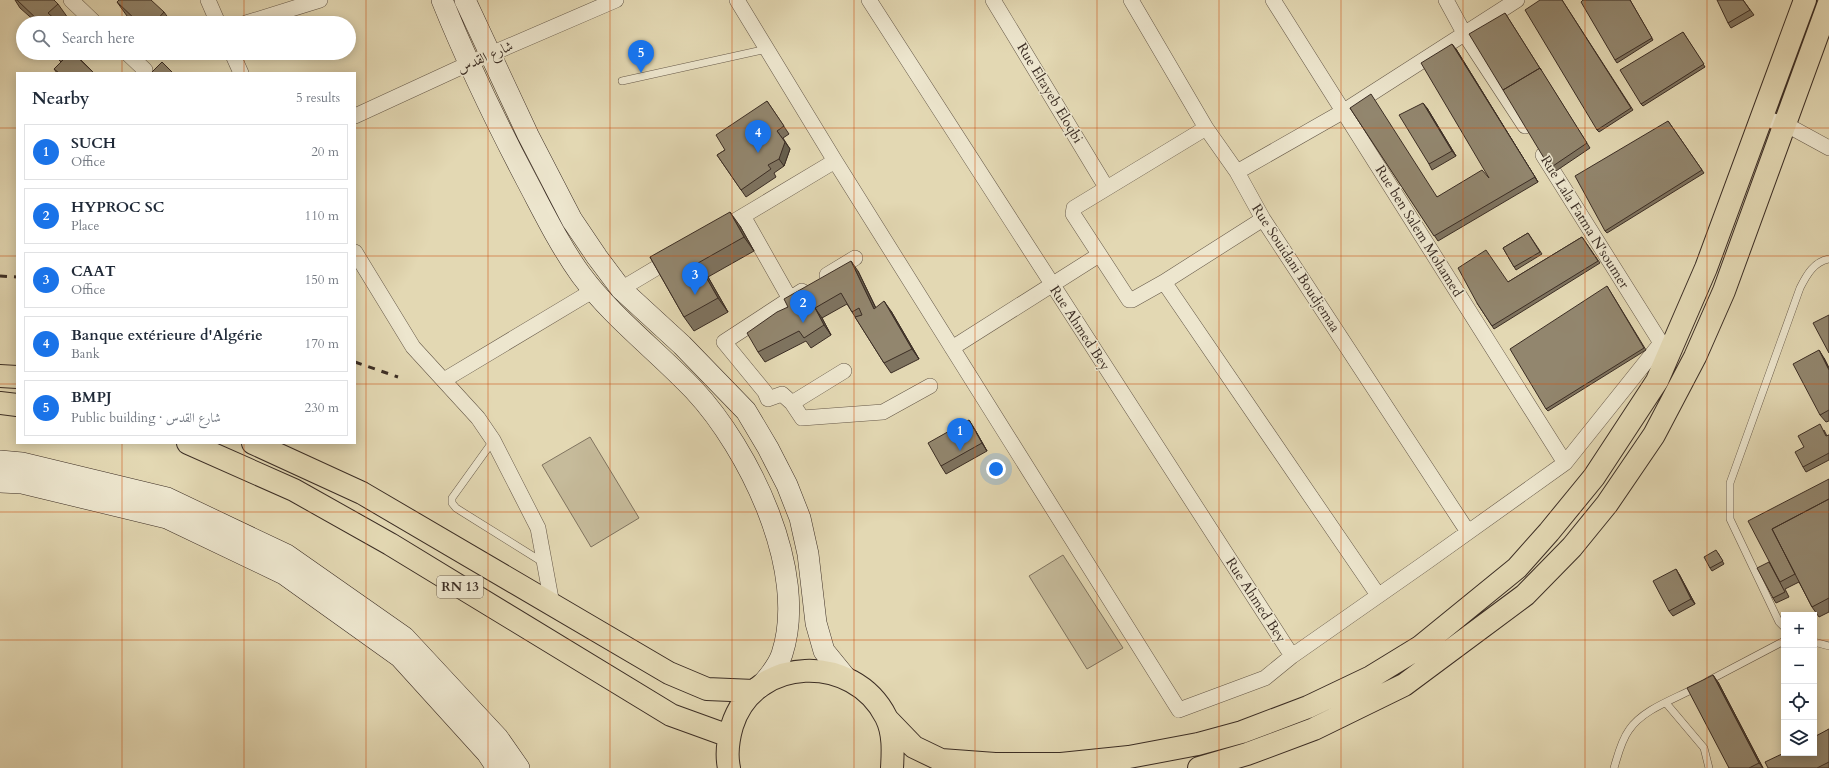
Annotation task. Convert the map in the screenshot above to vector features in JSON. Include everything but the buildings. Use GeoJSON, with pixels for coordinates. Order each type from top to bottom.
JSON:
{"type":"FeatureCollection","features":[{"type":"Feature","properties":{"kind":"highway"},"geometry":{"type":"LineString","coordinates":[[730,768],[728,760],[729,736],[737,714],[757,689],[780,676],[802,670],[824,671],[846,678],[863,688],[872,697],[887,719],[914,747],[942,760],[995,764],[1061,764],[1129,758],[1198,744],[1242,732],[1308,707],[1371,677],[1420,647],[1517,568],[1594,477],[1657,381],[1706,268],[1805,0]]}},
{"type":"Feature","properties":{"kind":"highway"},"geometry":{"type":"LineString","coordinates":[[1199,768],[1247,754],[1314,729],[1404,685],[1524,595],[1572,547],[1607,504],[1654,435],[1695,357],[1724,291],[1829,3]]}},
{"type":"Feature","properties":{"kind":"highway"},"geometry":{"type":"LineString","coordinates":[[0,376],[16,377]]}},
{"type":"Feature","properties":{"kind":"highway"},"geometry":{"type":"LineString","coordinates":[[0,403],[16,405]]}},
{"type":"Feature","properties":{"kind":"highway","name":"RN 13"},"geometry":{"type":"LineString","coordinates":[[190,444],[294,490],[397,548],[671,715],[729,736]]}},
{"type":"Feature","properties":{"kind":"highway","name":"RN 13"},"geometry":{"type":"LineString","coordinates":[[255,444],[362,493],[675,675],[707,689],[757,689]]}},
{"type":"Feature","properties":{"kind":"highway"},"geometry":{"type":"LineString","coordinates":[[887,719],[894,745],[892,768]]}},
{"type":"Feature","properties":{"kind":"main road"},"geometry":{"type":"LineString","coordinates":[[442,0],[511,151],[556,237],[582,276],[594,290],[616,314],[695,391],[729,435],[766,504],[777,536],[785,571],[788,603],[786,638],[782,655],[775,668],[757,689]]}},
{"type":"Feature","properties":{"kind":"main road"},"geometry":{"type":"LineString","coordinates":[[465,0],[528,135],[572,220],[620,289],[682,344],[746,410],[787,485],[800,518],[808,554],[816,624],[824,650],[846,678]]}},
{"type":"Feature","properties":{"kind":"main road"},"geometry":{"type":"LineString","coordinates":[[668,365],[682,344]]}},
{"type":"Feature","properties":{"kind":"main road"},"geometry":{"type":"LineString","coordinates":[[0,461],[22,463],[167,498],[287,555],[404,637],[498,738],[519,768]]}},
{"type":"Feature","properties":{"kind":"main road"},"geometry":{"type":"LineString","coordinates":[[0,482],[22,483],[167,518],[284,574],[400,657],[487,753],[497,768]]}},
{"type":"Feature","properties":{"kind":"street"},"geometry":{"type":"LineString","coordinates":[[71,0],[88,16]]}},
{"type":"Feature","properties":{"kind":"street"},"geometry":{"type":"LineString","coordinates":[[208,0],[215,16]]}},
{"type":"Feature","properties":{"kind":"street"},"geometry":{"type":"LineString","coordinates":[[269,16],[320,0]]}},
{"type":"Feature","properties":{"kind":"street","name":"شارع القدس"},"geometry":{"type":"LineString","coordinates":[[356,116],[490,54],[616,0]]}},
{"type":"Feature","properties":{"kind":"street"},"geometry":{"type":"LineString","coordinates":[[737,0],[952,348],[1179,710],[1265,678],[1292,656],[1565,463]]}},
{"type":"Feature","properties":{"kind":"street","name":"Rue Ahmed Bey"},"geometry":{"type":"LineString","coordinates":[[869,0],[1292,656]]}},
{"type":"Feature","properties":{"kind":"street","name":"Rue Eltayeb Eloqbi"},"geometry":{"type":"LineString","coordinates":[[993,0],[1106,187]]}},
{"type":"Feature","properties":{"kind":"street","name":"Rue Souidani Boudjemaa"},"geometry":{"type":"LineString","coordinates":[[1131,0],[1206,128],[1237,172],[1263,219],[1468,532]]}},
{"type":"Feature","properties":{"kind":"street","name":"Rue ben Salem Mohamed"},"geometry":{"type":"LineString","coordinates":[[1273,0],[1565,463]]}},
{"type":"Feature","properties":{"kind":"street","name":"Rue Lala Fatma N'soumer"},"geometry":{"type":"LineString","coordinates":[[1446,0],[1464,33],[1531,134],[1553,173],[1661,343],[1565,463]]}},
{"type":"Feature","properties":{"kind":"street"},"geometry":{"type":"LineString","coordinates":[[1237,172],[1344,111],[1517,0]]}},
{"type":"Feature","properties":{"kind":"street"},"geometry":{"type":"LineString","coordinates":[[134,60],[145,70]]}},
{"type":"Feature","properties":{"kind":"street"},"geometry":{"type":"LineString","coordinates":[[235,60],[241,72]]}},
{"type":"Feature","properties":{"kind":"street"},"geometry":{"type":"LineString","coordinates":[[1762,118],[1785,124],[1829,148]]}},
{"type":"Feature","properties":{"kind":"street"},"geometry":{"type":"LineString","coordinates":[[1206,128],[1106,187],[1072,210],[1073,214],[1129,300],[1132,300],[1164,282],[1263,219]]}},
{"type":"Feature","properties":{"kind":"street"},"geometry":{"type":"LineString","coordinates":[[709,237],[836,161]]}},
{"type":"Feature","properties":{"kind":"street"},"geometry":{"type":"LineString","coordinates":[[743,216],[790,299]]}},
{"type":"Feature","properties":{"kind":"street"},"geometry":{"type":"LineString","coordinates":[[620,289],[688,249]]}},
{"type":"Feature","properties":{"kind":"street"},"geometry":{"type":"LineString","coordinates":[[356,254],[413,347],[478,418],[493,440],[538,528],[552,604]]}},
{"type":"Feature","properties":{"kind":"street"},"geometry":{"type":"LineString","coordinates":[[952,348],[1099,255]]}},
{"type":"Feature","properties":{"kind":"street"},"geometry":{"type":"LineString","coordinates":[[855,258],[724,342],[765,392],[768,399],[782,394],[792,403],[802,418],[883,412],[930,386]]}},
{"type":"Feature","properties":{"kind":"street"},"geometry":{"type":"LineString","coordinates":[[1164,282],[1378,595]]}},
{"type":"Feature","properties":{"kind":"street"},"geometry":{"type":"LineString","coordinates":[[444,380],[594,290]]}},
{"type":"Feature","properties":{"kind":"street"},"geometry":{"type":"LineString","coordinates":[[792,403],[844,371]]}},
{"type":"Feature","properties":{"kind":"lane"},"geometry":{"type":"LineString","coordinates":[[622,81],[767,49]]}},
{"type":"Feature","properties":{"kind":"lane"},"geometry":{"type":"LineString","coordinates":[[1781,624],[1730,519],[1730,483],[1800,288],[1809,272],[1821,261],[1829,259]]}},
{"type":"Feature","properties":{"kind":"lane"},"geometry":{"type":"LineString","coordinates":[[493,440],[452,498],[452,503],[456,508],[544,563]]}},
{"type":"Feature","properties":{"kind":"lane"},"geometry":{"type":"LineString","coordinates":[[1614,768],[1628,730],[1640,718],[1781,643]]}},
{"type":"Feature","properties":{"kind":"lane"},"geometry":{"type":"LineString","coordinates":[[1817,643],[1829,646]]}},
{"type":"Feature","properties":{"kind":"lane"},"geometry":{"type":"LineString","coordinates":[[1666,703],[1704,748],[1710,768]]}},
{"type":"Feature","properties":{"kind":"shaded area"},"geometry":{"type":"Polygon","coordinates":[[[590,437],[639,518],[591,547],[542,465],[590,437]]]}},
{"type":"Feature","properties":{"kind":"shaded area"},"geometry":{"type":"Polygon","coordinates":[[[1063,555],[1123,648],[1087,669],[1029,576],[1063,555]]]}},
{"type":"Feature","properties":{"kind":"railway"},"geometry":{"type":"LineString","coordinates":[[0,276],[16,277]]}},
{"type":"Feature","properties":{"kind":"railway"},"geometry":{"type":"LineString","coordinates":[[356,362],[398,377]]}},
{"type":"Feature","properties":{"kind":"place","name":"BMPJ"},"geometry":{"type":"Point","coordinates":[641,73]}},
{"type":"Feature","properties":{"kind":"place","name":"Banque extérieure d'Algérie"},"geometry":{"type":"Point","coordinates":[758,153]}},
{"type":"Feature","properties":{"kind":"place","name":"CAAT"},"geometry":{"type":"Point","coordinates":[695,295]}},
{"type":"Feature","properties":{"kind":"place","name":"HYPROC SC"},"geometry":{"type":"Point","coordinates":[803,323]}},
{"type":"Feature","properties":{"kind":"place","name":"SUCH"},"geometry":{"type":"Point","coordinates":[960,451]}}]}
